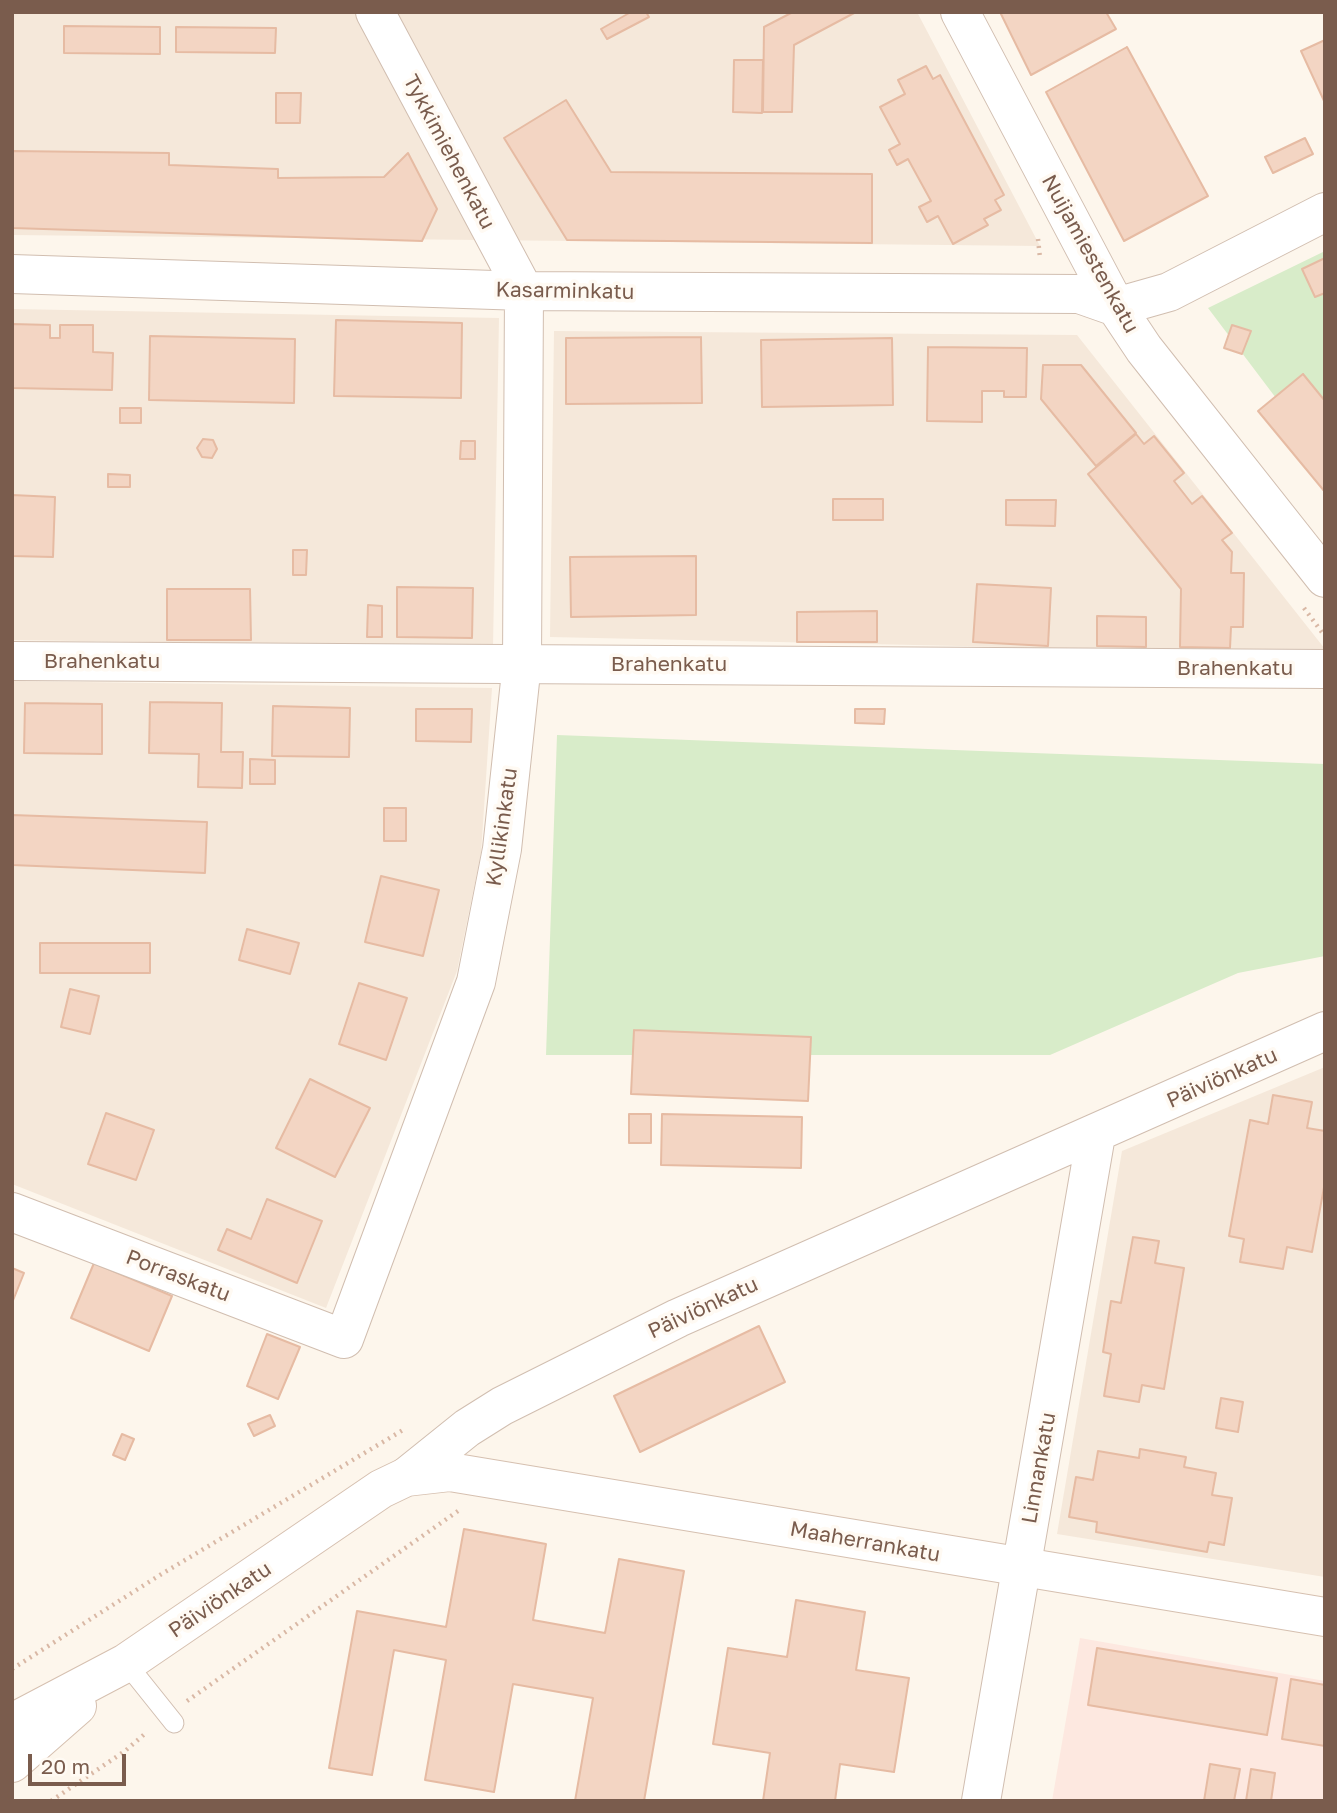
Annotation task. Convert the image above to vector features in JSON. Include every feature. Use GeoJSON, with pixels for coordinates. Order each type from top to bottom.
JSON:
{"type":"FeatureCollection","features":[{"type":"Feature","properties":{"kind":"street","name":"Tykkimiehenkatu"},"geometry":{"type":"LineString","coordinates":[[375,12],[524,291]]}},
{"type":"Feature","properties":{"kind":"street","name":"Nuijamiestenkatu"},"geometry":{"type":"LineString","coordinates":[[960,12],[1116,307],[1144,349],[1325,579]]}},
{"type":"Feature","properties":{"kind":"street"},"geometry":{"type":"LineString","coordinates":[[1116,307],[1169,292],[1325,212]]}},
{"type":"Feature","properties":{"kind":"street","name":"Kasarminkatu"},"geometry":{"type":"LineString","coordinates":[[12,274],[524,291],[1079,294],[1116,307]]}},
{"type":"Feature","properties":{"kind":"street","name":"Kyllikinkatu"},"geometry":{"type":"LineString","coordinates":[[344,1339],[476,982],[502,849],[522,663],[524,291]]}},
{"type":"Feature","properties":{"kind":"street","name":"Brahenkatu"},"geometry":{"type":"LineString","coordinates":[[12,661],[1325,669]]}},
{"type":"Feature","properties":{"kind":"street","name":"Päiviönkatu"},"geometry":{"type":"LineString","coordinates":[[12,1723],[126,1663],[382,1489],[406,1477],[467,1428],[502,1406],[643,1336],[1325,1031]]}},
{"type":"Feature","properties":{"kind":"street","name":"Linnankatu"},"geometry":{"type":"LineString","coordinates":[[981,1801],[1096,1135]]}},
{"type":"Feature","properties":{"kind":"street","name":"Porraskatu"},"geometry":{"type":"LineString","coordinates":[[12,1212],[344,1339]]}},
{"type":"Feature","properties":{"kind":"street","name":"Maaherrankatu"},"geometry":{"type":"LineString","coordinates":[[406,1477],[450,1472],[1325,1617]]}},
{"type":"Feature","properties":{"kind":"street","name":"Päiviönkatu"},"geometry":{"type":"LineString","coordinates":[[12,1763],[126,1663]]}},
{"type":"Feature","properties":{"kind":"lane"},"geometry":{"type":"LineString","coordinates":[[126,1663],[171,1718]]}},
{"type":"Feature","properties":{"kind":"path"},"geometry":{"type":"LineString","coordinates":[[1037,236],[1040,250],[1040,295]]}},
{"type":"Feature","properties":{"kind":"path"},"geometry":{"type":"LineString","coordinates":[[12,1669],[160,1576],[405,1429]]}},
{"type":"Feature","properties":{"kind":"path"},"geometry":{"type":"LineString","coordinates":[[51,1801],[171,1718],[458,1510],[469,1509]]}},
{"type":"Feature","properties":{"kind":"shaded area"},"geometry":{"type":"Polygon","coordinates":[[[12,12],[917,12],[1040,246],[12,235],[12,12]]]}},
{"type":"Feature","properties":{"kind":"shaded area"},"geometry":{"type":"Polygon","coordinates":[[[12,309],[499,318],[493,647],[12,640],[12,309]]]}},
{"type":"Feature","properties":{"kind":"shaded area"},"geometry":{"type":"Polygon","coordinates":[[[554,331],[1077,335],[1325,649],[1325,654],[550,637],[554,331]]]}},
{"type":"Feature","properties":{"kind":"shaded area"},"geometry":{"type":"Polygon","coordinates":[[[12,681],[492,688],[481,853],[457,971],[326,1308],[12,1184],[12,681]]]}},
{"type":"Feature","properties":{"kind":"shaded area"},"geometry":{"type":"Polygon","coordinates":[[[1325,1067],[1325,1577],[1057,1534],[1122,1151],[1325,1067]]]}},
{"type":"Feature","properties":{"kind":"shaded area"},"geometry":{"type":"Polygon","coordinates":[[[1080,1638],[1325,1681],[1325,1801],[1052,1801],[1080,1638]]]}},
{"type":"Feature","properties":{"kind":"green space"},"geometry":{"type":"Polygon","coordinates":[[[1325,251],[1325,463],[1208,308],[1325,251]]]}},
{"type":"Feature","properties":{"kind":"green space"},"geometry":{"type":"Polygon","coordinates":[[[557,735],[1325,764],[1325,956],[1238,973],[1050,1055],[546,1055],[557,735]]]}},
{"type":"Feature","properties":{"kind":"building"},"geometry":{"type":"Polygon","coordinates":[[[631,12],[646,12],[649,17],[607,39],[601,29],[631,12]]]}},
{"type":"Feature","properties":{"kind":"building"},"geometry":{"type":"Polygon","coordinates":[[[793,12],[856,12],[794,45],[792,112],[763,112],[764,27],[793,12]]]}},
{"type":"Feature","properties":{"kind":"building"},"geometry":{"type":"Polygon","coordinates":[[[1000,12],[1106,12],[1116,29],[1031,75],[1000,12]]]}},
{"type":"Feature","properties":{"kind":"building"},"geometry":{"type":"Polygon","coordinates":[[[64,26],[160,27],[160,54],[64,53],[64,26]]]}},
{"type":"Feature","properties":{"kind":"building"},"geometry":{"type":"Polygon","coordinates":[[[176,27],[276,28],[275,53],[176,52],[176,27]]]}},
{"type":"Feature","properties":{"kind":"building"},"geometry":{"type":"Polygon","coordinates":[[[1325,40],[1325,103],[1301,51],[1325,40]]]}},
{"type":"Feature","properties":{"kind":"building"},"geometry":{"type":"Polygon","coordinates":[[[1127,47],[1208,196],[1124,241],[1046,92],[1127,47]]]}},
{"type":"Feature","properties":{"kind":"building"},"geometry":{"type":"Polygon","coordinates":[[[734,60],[763,60],[762,113],[733,112],[734,60]]]}},
{"type":"Feature","properties":{"kind":"building"},"geometry":{"type":"Polygon","coordinates":[[[926,66],[933,79],[940,75],[1004,195],[995,200],[1001,210],[984,219],[988,225],[953,244],[938,216],[927,222],[919,207],[931,201],[908,159],[897,165],[889,150],[900,144],[880,107],[905,94],[898,80],[926,66]]]}},
{"type":"Feature","properties":{"kind":"building"},"geometry":{"type":"Polygon","coordinates":[[[276,93],[301,93],[300,123],[276,123],[276,93]]]}},
{"type":"Feature","properties":{"kind":"building"},"geometry":{"type":"Polygon","coordinates":[[[566,100],[611,172],[872,174],[872,243],[567,240],[504,138],[566,100]]]}},
{"type":"Feature","properties":{"kind":"building"},"geometry":{"type":"Polygon","coordinates":[[[1305,138],[1313,154],[1273,173],[1265,157],[1305,138]]]}},
{"type":"Feature","properties":{"kind":"building"},"geometry":{"type":"Polygon","coordinates":[[[12,151],[169,153],[169,165],[278,169],[278,178],[384,177],[408,153],[437,209],[422,241],[12,228],[12,151]]]}},
{"type":"Feature","properties":{"kind":"building"},"geometry":{"type":"Polygon","coordinates":[[[1325,258],[1325,293],[1315,297],[1302,269],[1325,258]]]}},
{"type":"Feature","properties":{"kind":"building"},"geometry":{"type":"Polygon","coordinates":[[[336,320],[462,323],[461,398],[334,396],[336,320]]]}},
{"type":"Feature","properties":{"kind":"building"},"geometry":{"type":"Polygon","coordinates":[[[12,324],[50,325],[50,338],[60,338],[60,325],[93,325],[93,352],[113,353],[112,390],[12,388],[12,324]]]}},
{"type":"Feature","properties":{"kind":"building"},"geometry":{"type":"Polygon","coordinates":[[[1232,325],[1251,331],[1242,354],[1224,348],[1232,325]]]}},
{"type":"Feature","properties":{"kind":"building"},"geometry":{"type":"Polygon","coordinates":[[[150,336],[295,339],[294,403],[149,400],[150,336]]]}},
{"type":"Feature","properties":{"kind":"building"},"geometry":{"type":"Polygon","coordinates":[[[701,337],[702,403],[566,404],[566,338],[701,337]]]}},
{"type":"Feature","properties":{"kind":"building"},"geometry":{"type":"Polygon","coordinates":[[[892,338],[893,405],[762,407],[761,340],[892,338]]]}},
{"type":"Feature","properties":{"kind":"building"},"geometry":{"type":"Polygon","coordinates":[[[928,347],[1027,348],[1026,397],[1004,397],[1004,391],[982,391],[982,422],[927,421],[928,347]]]}},
{"type":"Feature","properties":{"kind":"building"},"geometry":{"type":"Polygon","coordinates":[[[1043,365],[1081,365],[1136,433],[1096,466],[1041,399],[1043,365]]]}},
{"type":"Feature","properties":{"kind":"building"},"geometry":{"type":"Polygon","coordinates":[[[1303,374],[1325,401],[1325,492],[1258,411],[1303,374]]]}},
{"type":"Feature","properties":{"kind":"building"},"geometry":{"type":"Polygon","coordinates":[[[120,408],[141,408],[141,423],[120,423],[120,408]]]}},
{"type":"Feature","properties":{"kind":"building"},"geometry":{"type":"Polygon","coordinates":[[[1136,434],[1144,444],[1154,436],[1184,473],[1174,481],[1192,504],[1202,496],[1232,533],[1222,540],[1232,552],[1231,573],[1244,573],[1243,627],[1231,627],[1230,648],[1180,647],[1181,589],[1088,474],[1136,434]]]}},
{"type":"Feature","properties":{"kind":"building"},"geometry":{"type":"Polygon","coordinates":[[[203,439],[213,440],[217,449],[212,458],[202,457],[197,448],[203,439]]]}},
{"type":"Feature","properties":{"kind":"building"},"geometry":{"type":"Polygon","coordinates":[[[461,441],[475,441],[475,459],[460,459],[461,441]]]}},
{"type":"Feature","properties":{"kind":"building"},"geometry":{"type":"Polygon","coordinates":[[[108,474],[130,475],[130,487],[108,487],[108,474]]]}},
{"type":"Feature","properties":{"kind":"building"},"geometry":{"type":"Polygon","coordinates":[[[12,495],[55,497],[53,557],[12,556],[12,495]]]}},
{"type":"Feature","properties":{"kind":"building"},"geometry":{"type":"Polygon","coordinates":[[[833,499],[883,499],[883,520],[833,520],[833,499]]]}},
{"type":"Feature","properties":{"kind":"building"},"geometry":{"type":"Polygon","coordinates":[[[1006,500],[1056,500],[1055,526],[1006,525],[1006,500]]]}},
{"type":"Feature","properties":{"kind":"building"},"geometry":{"type":"Polygon","coordinates":[[[293,550],[307,550],[306,575],[293,575],[293,550]]]}},
{"type":"Feature","properties":{"kind":"building"},"geometry":{"type":"Polygon","coordinates":[[[696,556],[696,615],[571,617],[570,557],[696,556]]]}},
{"type":"Feature","properties":{"kind":"building"},"geometry":{"type":"Polygon","coordinates":[[[977,584],[1051,588],[1048,646],[973,642],[977,584]]]}},
{"type":"Feature","properties":{"kind":"building"},"geometry":{"type":"Polygon","coordinates":[[[397,587],[473,588],[472,638],[397,637],[397,587]]]}},
{"type":"Feature","properties":{"kind":"building"},"geometry":{"type":"Polygon","coordinates":[[[167,589],[250,589],[251,640],[167,640],[167,589]]]}},
{"type":"Feature","properties":{"kind":"building"},"geometry":{"type":"Polygon","coordinates":[[[368,605],[382,606],[382,637],[367,637],[368,605]]]}},
{"type":"Feature","properties":{"kind":"building"},"geometry":{"type":"Polygon","coordinates":[[[877,611],[877,642],[797,642],[797,612],[877,611]]]}},
{"type":"Feature","properties":{"kind":"building"},"geometry":{"type":"Polygon","coordinates":[[[1097,616],[1146,617],[1146,647],[1097,646],[1097,616]]]}},
{"type":"Feature","properties":{"kind":"building"},"geometry":{"type":"Polygon","coordinates":[[[150,702],[222,703],[221,752],[243,752],[242,788],[198,787],[199,754],[149,753],[150,702]]]}},
{"type":"Feature","properties":{"kind":"building"},"geometry":{"type":"Polygon","coordinates":[[[25,703],[102,704],[102,754],[24,753],[25,703]]]}},
{"type":"Feature","properties":{"kind":"building"},"geometry":{"type":"Polygon","coordinates":[[[273,706],[350,708],[349,757],[272,756],[273,706]]]}},
{"type":"Feature","properties":{"kind":"building"},"geometry":{"type":"Polygon","coordinates":[[[416,709],[472,709],[471,742],[416,741],[416,709]]]}},
{"type":"Feature","properties":{"kind":"building"},"geometry":{"type":"Polygon","coordinates":[[[855,709],[885,709],[884,724],[855,723],[855,709]]]}},
{"type":"Feature","properties":{"kind":"building"},"geometry":{"type":"Polygon","coordinates":[[[250,759],[275,760],[275,784],[250,784],[250,759]]]}},
{"type":"Feature","properties":{"kind":"building"},"geometry":{"type":"Polygon","coordinates":[[[384,808],[406,808],[406,841],[384,841],[384,808]]]}},
{"type":"Feature","properties":{"kind":"building"},"geometry":{"type":"Polygon","coordinates":[[[12,815],[207,822],[205,873],[12,865],[12,815]]]}},
{"type":"Feature","properties":{"kind":"building"},"geometry":{"type":"Polygon","coordinates":[[[381,876],[439,890],[423,956],[365,942],[381,876]]]}},
{"type":"Feature","properties":{"kind":"building"},"geometry":{"type":"Polygon","coordinates":[[[247,929],[299,943],[290,974],[239,960],[247,929]]]}},
{"type":"Feature","properties":{"kind":"building"},"geometry":{"type":"Polygon","coordinates":[[[40,943],[150,943],[150,973],[40,973],[40,943]]]}},
{"type":"Feature","properties":{"kind":"building"},"geometry":{"type":"Polygon","coordinates":[[[359,983],[407,998],[386,1060],[339,1044],[359,983]]]}},
{"type":"Feature","properties":{"kind":"building"},"geometry":{"type":"Polygon","coordinates":[[[70,989],[99,996],[90,1034],[61,1027],[70,989]]]}},
{"type":"Feature","properties":{"kind":"building"},"geometry":{"type":"Polygon","coordinates":[[[634,1030],[811,1037],[808,1101],[631,1094],[634,1030]]]}},
{"type":"Feature","properties":{"kind":"building"},"geometry":{"type":"Polygon","coordinates":[[[310,1079],[370,1108],[335,1177],[276,1148],[310,1079]]]}},
{"type":"Feature","properties":{"kind":"building"},"geometry":{"type":"Polygon","coordinates":[[[1273,1095],[1312,1102],[1307,1128],[1325,1131],[1325,1182],[1312,1252],[1287,1247],[1283,1269],[1240,1262],[1244,1239],[1229,1236],[1250,1120],[1268,1124],[1273,1095]]]}},
{"type":"Feature","properties":{"kind":"building"},"geometry":{"type":"Polygon","coordinates":[[[106,1113],[154,1130],[136,1180],[88,1164],[106,1113]]]}},
{"type":"Feature","properties":{"kind":"building"},"geometry":{"type":"Polygon","coordinates":[[[629,1114],[651,1114],[651,1143],[629,1143],[629,1114]]]}},
{"type":"Feature","properties":{"kind":"building"},"geometry":{"type":"Polygon","coordinates":[[[662,1114],[802,1117],[801,1168],[661,1165],[662,1114]]]}},
{"type":"Feature","properties":{"kind":"building"},"geometry":{"type":"Polygon","coordinates":[[[267,1199],[322,1221],[297,1283],[218,1250],[227,1229],[251,1239],[267,1199]]]}},
{"type":"Feature","properties":{"kind":"building"},"geometry":{"type":"Polygon","coordinates":[[[1133,1237],[1159,1241],[1155,1263],[1184,1268],[1164,1389],[1142,1385],[1139,1402],[1104,1396],[1111,1354],[1103,1352],[1111,1301],[1121,1303],[1133,1237]]]}},
{"type":"Feature","properties":{"kind":"building"},"geometry":{"type":"Polygon","coordinates":[[[94,1263],[172,1296],[149,1351],[71,1318],[94,1263]]]}},
{"type":"Feature","properties":{"kind":"building"},"geometry":{"type":"Polygon","coordinates":[[[12,1268],[24,1273],[12,1303],[12,1268]]]}},
{"type":"Feature","properties":{"kind":"building"},"geometry":{"type":"Polygon","coordinates":[[[759,1326],[785,1382],[640,1452],[614,1396],[759,1326]]]}},
{"type":"Feature","properties":{"kind":"building"},"geometry":{"type":"Polygon","coordinates":[[[267,1334],[300,1347],[278,1399],[247,1386],[267,1334]]]}},
{"type":"Feature","properties":{"kind":"building"},"geometry":{"type":"Polygon","coordinates":[[[1221,1398],[1243,1402],[1238,1432],[1216,1428],[1221,1398]]]}},
{"type":"Feature","properties":{"kind":"building"},"geometry":{"type":"Polygon","coordinates":[[[270,1415],[275,1426],[254,1436],[248,1424],[270,1415]]]}},
{"type":"Feature","properties":{"kind":"building"},"geometry":{"type":"Polygon","coordinates":[[[122,1434],[134,1439],[125,1460],[113,1455],[122,1434]]]}},
{"type":"Feature","properties":{"kind":"building"},"geometry":{"type":"Polygon","coordinates":[[[1140,1449],[1186,1457],[1184,1467],[1216,1473],[1212,1495],[1232,1498],[1224,1545],[1209,1542],[1207,1552],[1096,1532],[1097,1522],[1069,1517],[1076,1477],[1093,1480],[1098,1451],[1139,1458],[1140,1449]]]}},
{"type":"Feature","properties":{"kind":"building"},"geometry":{"type":"Polygon","coordinates":[[[464,1529],[546,1544],[533,1620],[605,1633],[619,1559],[684,1571],[644,1801],[575,1801],[593,1698],[513,1684],[494,1792],[425,1780],[446,1660],[394,1650],[372,1775],[329,1768],[357,1611],[446,1627],[464,1529]]]}},
{"type":"Feature","properties":{"kind":"building"},"geometry":{"type":"Polygon","coordinates":[[[796,1600],[865,1612],[856,1670],[909,1678],[894,1772],[840,1764],[835,1801],[763,1801],[770,1753],[713,1744],[728,1648],[787,1657],[796,1600]]]}},
{"type":"Feature","properties":{"kind":"building"},"geometry":{"type":"Polygon","coordinates":[[[1097,1648],[1277,1678],[1267,1735],[1088,1705],[1097,1648]]]}},
{"type":"Feature","properties":{"kind":"building"},"geometry":{"type":"Polygon","coordinates":[[[1291,1679],[1325,1685],[1325,1746],[1282,1739],[1291,1679]]]}},
{"type":"Feature","properties":{"kind":"building"},"geometry":{"type":"Polygon","coordinates":[[[1210,1764],[1240,1769],[1234,1801],[1204,1801],[1210,1764]]]}},
{"type":"Feature","properties":{"kind":"building"},"geometry":{"type":"Polygon","coordinates":[[[1251,1769],[1275,1773],[1271,1801],[1246,1801],[1251,1769]]]}}]}
